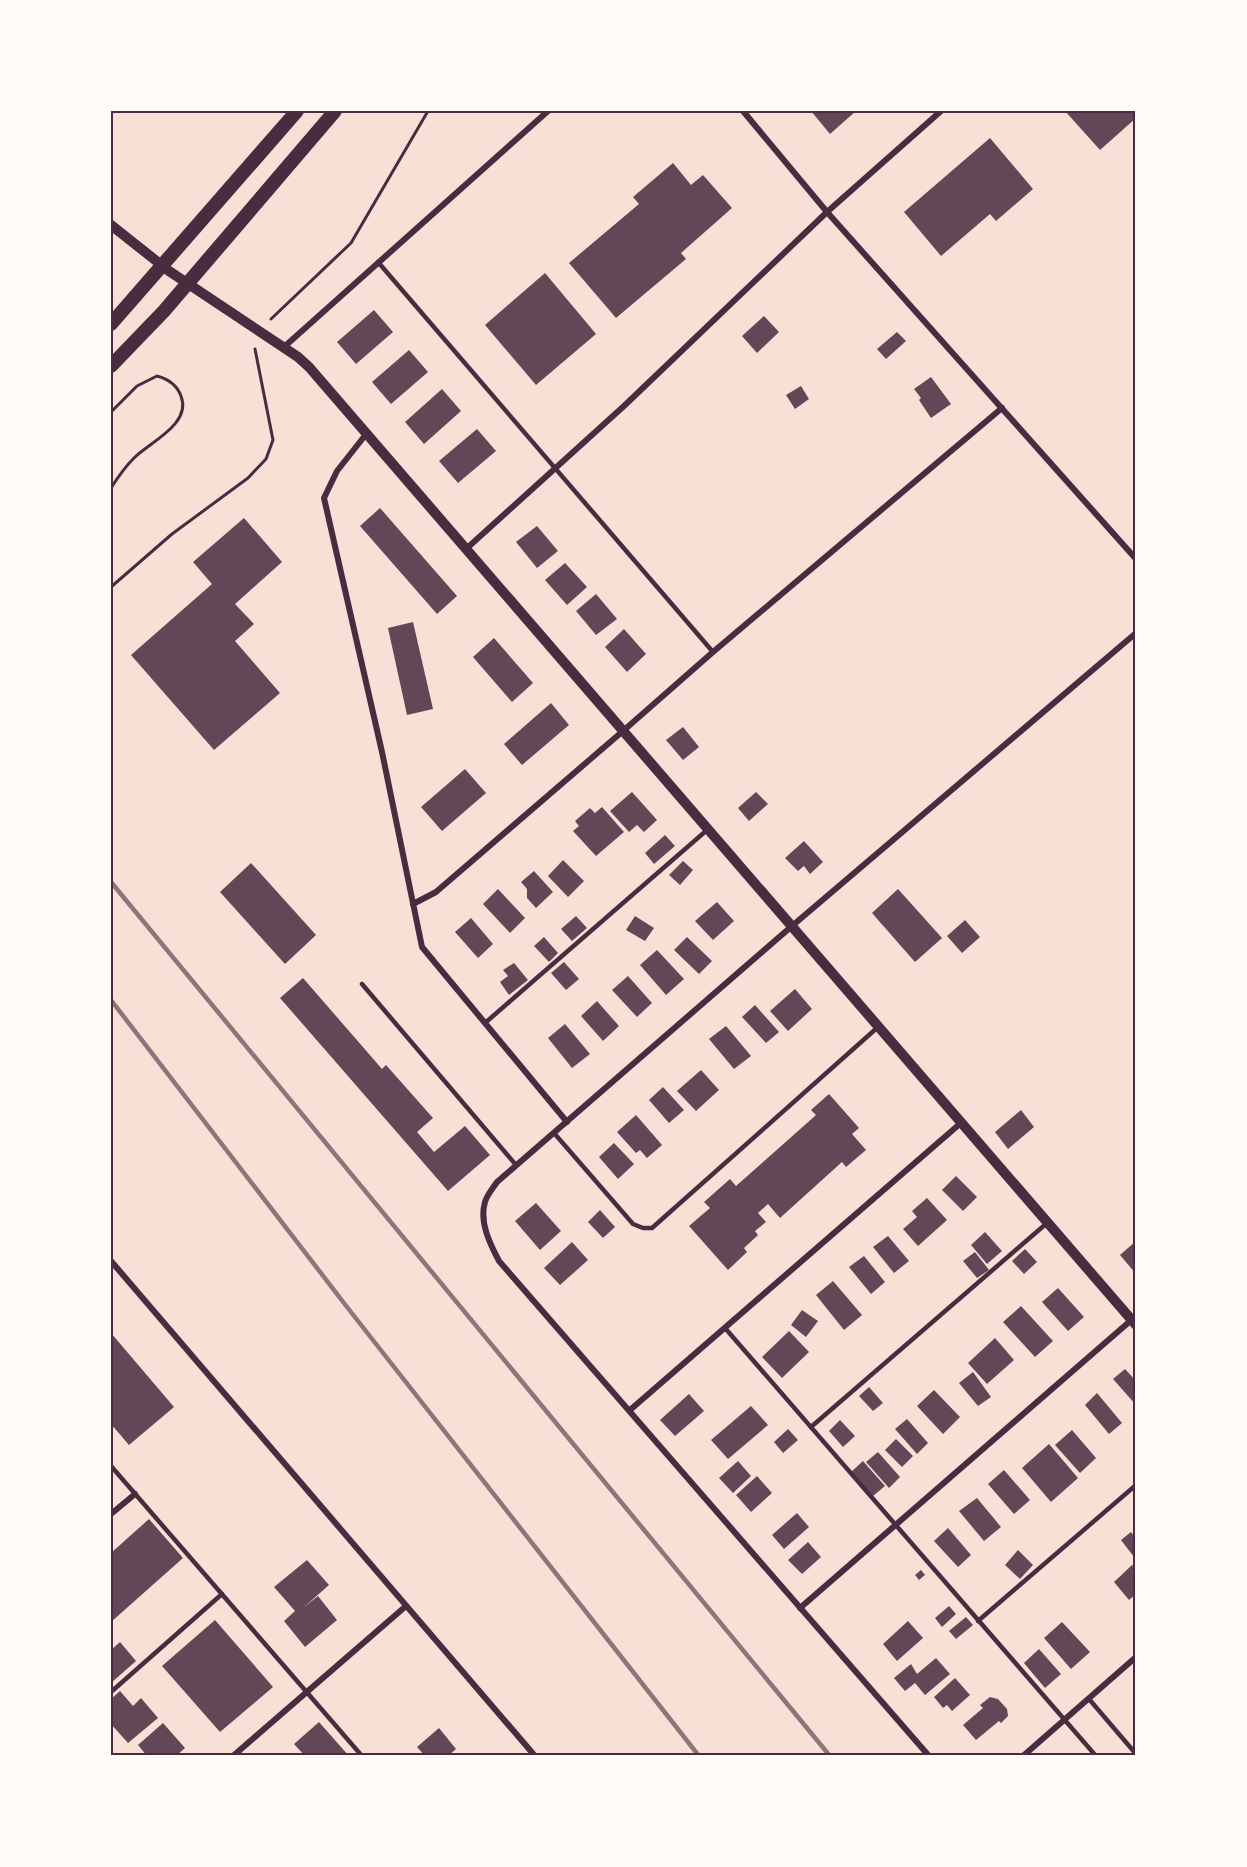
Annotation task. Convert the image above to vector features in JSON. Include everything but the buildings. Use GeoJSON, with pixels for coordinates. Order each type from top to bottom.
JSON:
{"type":"FeatureCollection","features":[{"type":"Feature","properties":{"kind":"main road"},"geometry":{"type":"LineString","coordinates":[[111,324],[297,111]]}},
{"type":"Feature","properties":{"kind":"main road"},"geometry":{"type":"LineString","coordinates":[[111,366],[203,266],[335,111]]}},
{"type":"Feature","properties":{"kind":"street"},"geometry":{"type":"LineString","coordinates":[[284,347],[548,111]]}},
{"type":"Feature","properties":{"kind":"street"},"geometry":{"type":"LineString","coordinates":[[743,111],[827,212],[1136,560]]}},
{"type":"Feature","properties":{"kind":"street"},"geometry":{"type":"LineString","coordinates":[[466,549],[624,406],[827,212],[941,111]]}},
{"type":"Feature","properties":{"kind":"street"},"geometry":{"type":"LineString","coordinates":[[111,225],[169,271],[284,347],[309,367],[707,830],[1134,1320],[800,1608]]}},
{"type":"Feature","properties":{"kind":"street"},"geometry":{"type":"LineString","coordinates":[[413,904],[436,892],[712,652],[1002,408]]}},
{"type":"Feature","properties":{"kind":"street"},"geometry":{"type":"LineString","coordinates":[[367,433],[337,471],[324,498],[382,752],[422,947],[567,1122]]}},
{"type":"Feature","properties":{"kind":"street"},"geometry":{"type":"LineString","coordinates":[[929,1756],[499,1261],[483,1220],[485,1202],[497,1182],[516,1165],[1136,633]]}},
{"type":"Feature","properties":{"kind":"street"},"geometry":{"type":"LineString","coordinates":[[630,1410],[962,1122]]}},
{"type":"Feature","properties":{"kind":"street"},"geometry":{"type":"LineString","coordinates":[[111,1261],[536,1756]]}},
{"type":"Feature","properties":{"kind":"street"},"geometry":{"type":"LineString","coordinates":[[111,1514],[135,1494]]}},
{"type":"Feature","properties":{"kind":"street"},"geometry":{"type":"LineString","coordinates":[[233,1756],[406,1606]]}},
{"type":"Feature","properties":{"kind":"street"},"geometry":{"type":"LineString","coordinates":[[1023,1756],[1136,1658]]}},
{"type":"Feature","properties":{"kind":"lane"},"geometry":{"type":"LineString","coordinates":[[378,262],[712,652]]}},
{"type":"Feature","properties":{"kind":"lane"},"geometry":{"type":"LineString","coordinates":[[485,1023],[707,830]]}},
{"type":"Feature","properties":{"kind":"lane"},"geometry":{"type":"LineString","coordinates":[[362,984],[516,1165]]}},
{"type":"Feature","properties":{"kind":"lane"},"geometry":{"type":"LineString","coordinates":[[555,1132],[633,1224],[643,1228],[652,1228],[878,1027]]}},
{"type":"Feature","properties":{"kind":"lane"},"geometry":{"type":"LineString","coordinates":[[811,1427],[1048,1223]]}},
{"type":"Feature","properties":{"kind":"lane"},"geometry":{"type":"LineString","coordinates":[[725,1328],[1096,1756]]}},
{"type":"Feature","properties":{"kind":"lane"},"geometry":{"type":"LineString","coordinates":[[111,1466],[362,1756]]}},
{"type":"Feature","properties":{"kind":"lane"},"geometry":{"type":"LineString","coordinates":[[978,1621],[1136,1485]]}},
{"type":"Feature","properties":{"kind":"lane"},"geometry":{"type":"LineString","coordinates":[[111,1692],[222,1594]]}},
{"type":"Feature","properties":{"kind":"lane"},"geometry":{"type":"LineString","coordinates":[[1089,1698],[1136,1754]]}},
{"type":"Feature","properties":{"kind":"path"},"geometry":{"type":"LineString","coordinates":[[271,319],[351,243],[428,111]]}},
{"type":"Feature","properties":{"kind":"path"},"geometry":{"type":"LineString","coordinates":[[111,587],[172,534],[248,477],[266,459],[273,440],[255,349]]}},
{"type":"Feature","properties":{"kind":"path"},"geometry":{"type":"LineString","coordinates":[[111,412],[137,386],[157,376],[175,386],[181,393],[183,403],[182,413],[177,422],[133,459],[111,488]]}},
{"type":"Feature","properties":{"kind":"railway"},"geometry":{"type":"LineString","coordinates":[[111,882],[830,1756]]}},
{"type":"Feature","properties":{"kind":"railway"},"geometry":{"type":"LineString","coordinates":[[111,1000],[347,1307],[699,1756]]}}]}
